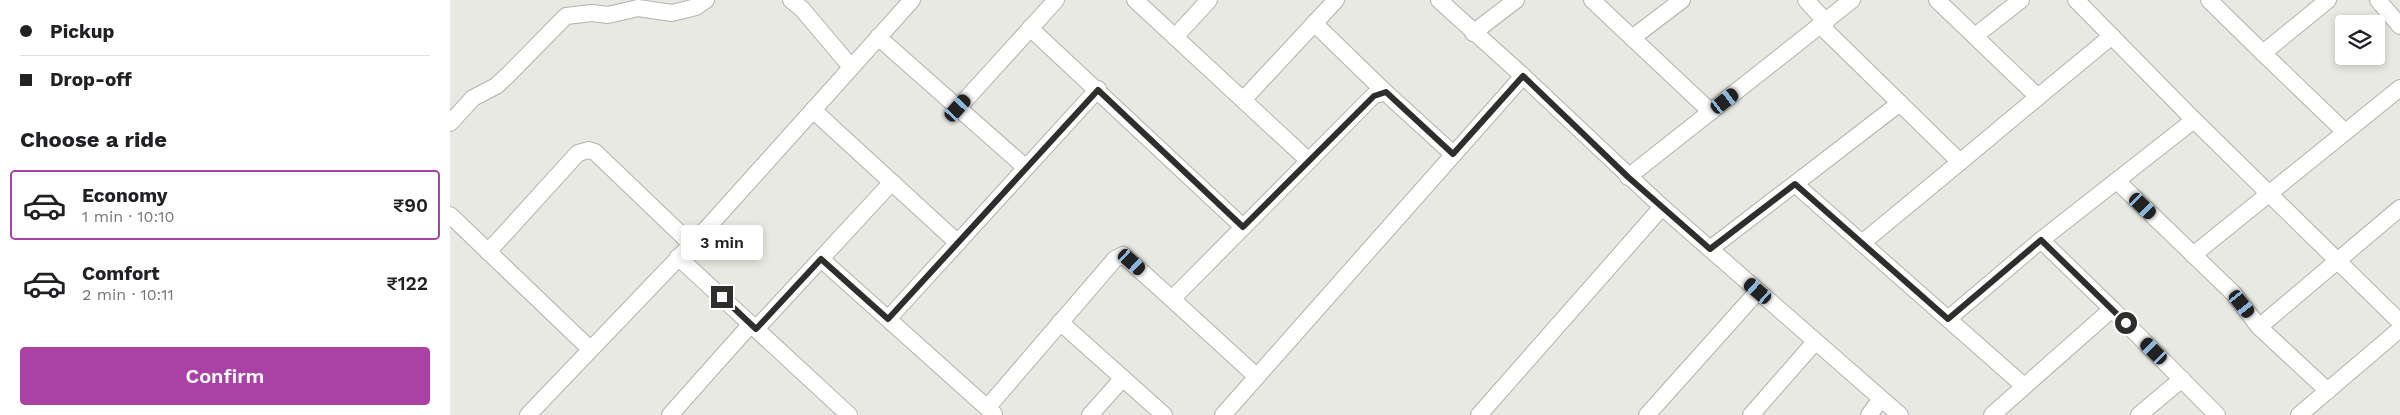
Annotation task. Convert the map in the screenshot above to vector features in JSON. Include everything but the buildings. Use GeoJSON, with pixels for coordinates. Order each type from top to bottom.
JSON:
{"type":"FeatureCollection","features":[{"type":"Feature","properties":{"kind":"street"},"geometry":{"type":"LineString","coordinates":[[450,123],[474,98],[496,86],[508,75],[566,16],[592,13],[608,15],[638,8],[672,13],[696,6],[706,0]]}},
{"type":"Feature","properties":{"kind":"street"},"geometry":{"type":"LineString","coordinates":[[790,0],[802,9],[851,67]]}},
{"type":"Feature","properties":{"kind":"street"},"geometry":{"type":"LineString","coordinates":[[530,415],[590,349],[691,244],[912,0]]}},
{"type":"Feature","properties":{"kind":"street"},"geometry":{"type":"LineString","coordinates":[[958,108],[1056,0]]}},
{"type":"Feature","properties":{"kind":"street"},"geometry":{"type":"LineString","coordinates":[[1135,0],[1309,161]]}},
{"type":"Feature","properties":{"kind":"street"},"geometry":{"type":"LineString","coordinates":[[1175,37],[1209,0]]}},
{"type":"Feature","properties":{"kind":"street"},"geometry":{"type":"LineString","coordinates":[[1242,100],[1336,0]]}},
{"type":"Feature","properties":{"kind":"street"},"geometry":{"type":"LineString","coordinates":[[1439,0],[1523,76],[1628,177],[1900,415]]}},
{"type":"Feature","properties":{"kind":"street"},"geometry":{"type":"LineString","coordinates":[[1474,33],[1516,0]]}},
{"type":"Feature","properties":{"kind":"street"},"geometry":{"type":"LineString","coordinates":[[1592,0],[1711,112]]}},
{"type":"Feature","properties":{"kind":"street"},"geometry":{"type":"LineString","coordinates":[[1632,38],[1682,0]]}},
{"type":"Feature","properties":{"kind":"street"},"geometry":{"type":"LineString","coordinates":[[1806,0],[1824,24],[1960,162]]}},
{"type":"Feature","properties":{"kind":"street"},"geometry":{"type":"LineString","coordinates":[[1628,177],[1852,0]]}},
{"type":"Feature","properties":{"kind":"street"},"geometry":{"type":"LineString","coordinates":[[1937,0],[2038,96]]}},
{"type":"Feature","properties":{"kind":"street"},"geometry":{"type":"LineString","coordinates":[[1974,36],[2021,0]]}},
{"type":"Feature","properties":{"kind":"street"},"geometry":{"type":"LineString","coordinates":[[2076,0],[2194,120],[2339,260],[2400,322]]}},
{"type":"Feature","properties":{"kind":"street"},"geometry":{"type":"LineString","coordinates":[[2209,0],[2345,132]]}},
{"type":"Feature","properties":{"kind":"street"},"geometry":{"type":"LineString","coordinates":[[2263,53],[2328,0]]}},
{"type":"Feature","properties":{"kind":"street"},"geometry":{"type":"LineString","coordinates":[[2378,0],[2400,26]]}},
{"type":"Feature","properties":{"kind":"street"},"geometry":{"type":"LineString","coordinates":[[1314,23],[1453,154]]}},
{"type":"Feature","properties":{"kind":"street"},"geometry":{"type":"LineString","coordinates":[[1030,28],[1243,227]]}},
{"type":"Feature","properties":{"kind":"street"},"geometry":{"type":"LineString","coordinates":[[1862,243],[2112,36]]}},
{"type":"Feature","properties":{"kind":"street"},"geometry":{"type":"LineString","coordinates":[[878,37],[1025,167]]}},
{"type":"Feature","properties":{"kind":"street"},"geometry":{"type":"LineString","coordinates":[[1223,415],[1523,76]]}},
{"type":"Feature","properties":{"kind":"street"},"geometry":{"type":"LineString","coordinates":[[2193,255],[2400,88]]}},
{"type":"Feature","properties":{"kind":"street"},"geometry":{"type":"LineString","coordinates":[[888,319],[1025,167],[1098,90]]}},
{"type":"Feature","properties":{"kind":"street"},"geometry":{"type":"LineString","coordinates":[[1172,298],[1374,96],[1386,92]]}},
{"type":"Feature","properties":{"kind":"street"},"geometry":{"type":"LineString","coordinates":[[1710,249],[1900,103]]}},
{"type":"Feature","properties":{"kind":"street"},"geometry":{"type":"LineString","coordinates":[[813,110],[958,243]]}},
{"type":"Feature","properties":{"kind":"street"},"geometry":{"type":"LineString","coordinates":[[1948,319],[2041,240],[2118,182],[2194,120]]}},
{"type":"Feature","properties":{"kind":"street"},"geometry":{"type":"LineString","coordinates":[[488,252],[578,153],[589,150],[595,152],[691,244]]}},
{"type":"Feature","properties":{"kind":"street"},"geometry":{"type":"LineString","coordinates":[[670,415],[821,259],[892,182]]}},
{"type":"Feature","properties":{"kind":"street"},"geometry":{"type":"LineString","coordinates":[[2118,182],[2234,294],[2260,327],[2328,391]]}},
{"type":"Feature","properties":{"kind":"street"},"geometry":{"type":"LineString","coordinates":[[1795,184],[2024,386]]}},
{"type":"Feature","properties":{"kind":"street"},"geometry":{"type":"LineString","coordinates":[[1479,415],[1662,207]]}},
{"type":"Feature","properties":{"kind":"street"},"geometry":{"type":"LineString","coordinates":[[2260,327],[2400,208]]}},
{"type":"Feature","properties":{"kind":"street"},"geometry":{"type":"LineString","coordinates":[[450,215],[590,349]]}},
{"type":"Feature","properties":{"kind":"street"},"geometry":{"type":"LineString","coordinates":[[2041,240],[2217,415]]}},
{"type":"Feature","properties":{"kind":"street"},"geometry":{"type":"LineString","coordinates":[[821,259],[991,411],[1060,322],[1115,259],[1123,256],[1172,298],[1256,376]]}},
{"type":"Feature","properties":{"kind":"street"},"geometry":{"type":"LineString","coordinates":[[678,257],[849,415]]}},
{"type":"Feature","properties":{"kind":"street"},"geometry":{"type":"LineString","coordinates":[[1647,415],[1758,291]]}},
{"type":"Feature","properties":{"kind":"street"},"geometry":{"type":"LineString","coordinates":[[1992,415],[2112,309]]}},
{"type":"Feature","properties":{"kind":"street"},"geometry":{"type":"LineString","coordinates":[[1060,322],[1164,415]]}},
{"type":"Feature","properties":{"kind":"street"},"geometry":{"type":"LineString","coordinates":[[2299,415],[2400,329]]}},
{"type":"Feature","properties":{"kind":"street"},"geometry":{"type":"LineString","coordinates":[[1751,415],[1815,342]]}},
{"type":"Feature","properties":{"kind":"street"},"geometry":{"type":"LineString","coordinates":[[1090,415],[1123,378]]}},
{"type":"Feature","properties":{"kind":"street"},"geometry":{"type":"LineString","coordinates":[[2140,415],[2182,379]]}},
{"type":"Feature","properties":{"kind":"street"},"geometry":{"type":"LineString","coordinates":[[1869,415],[1882,399]]}},
{"type":"Feature","properties":{"kind":"route"},"geometry":{"type":"LineString","coordinates":[[722,297],[756,329],[821,259],[888,319],[1025,167],[1098,90],[1243,227],[1379,93],[1386,92],[1453,154],[1523,76],[1628,177],[1710,249],[1795,184],[1948,319],[2041,240],[2126,323]]}}]}
